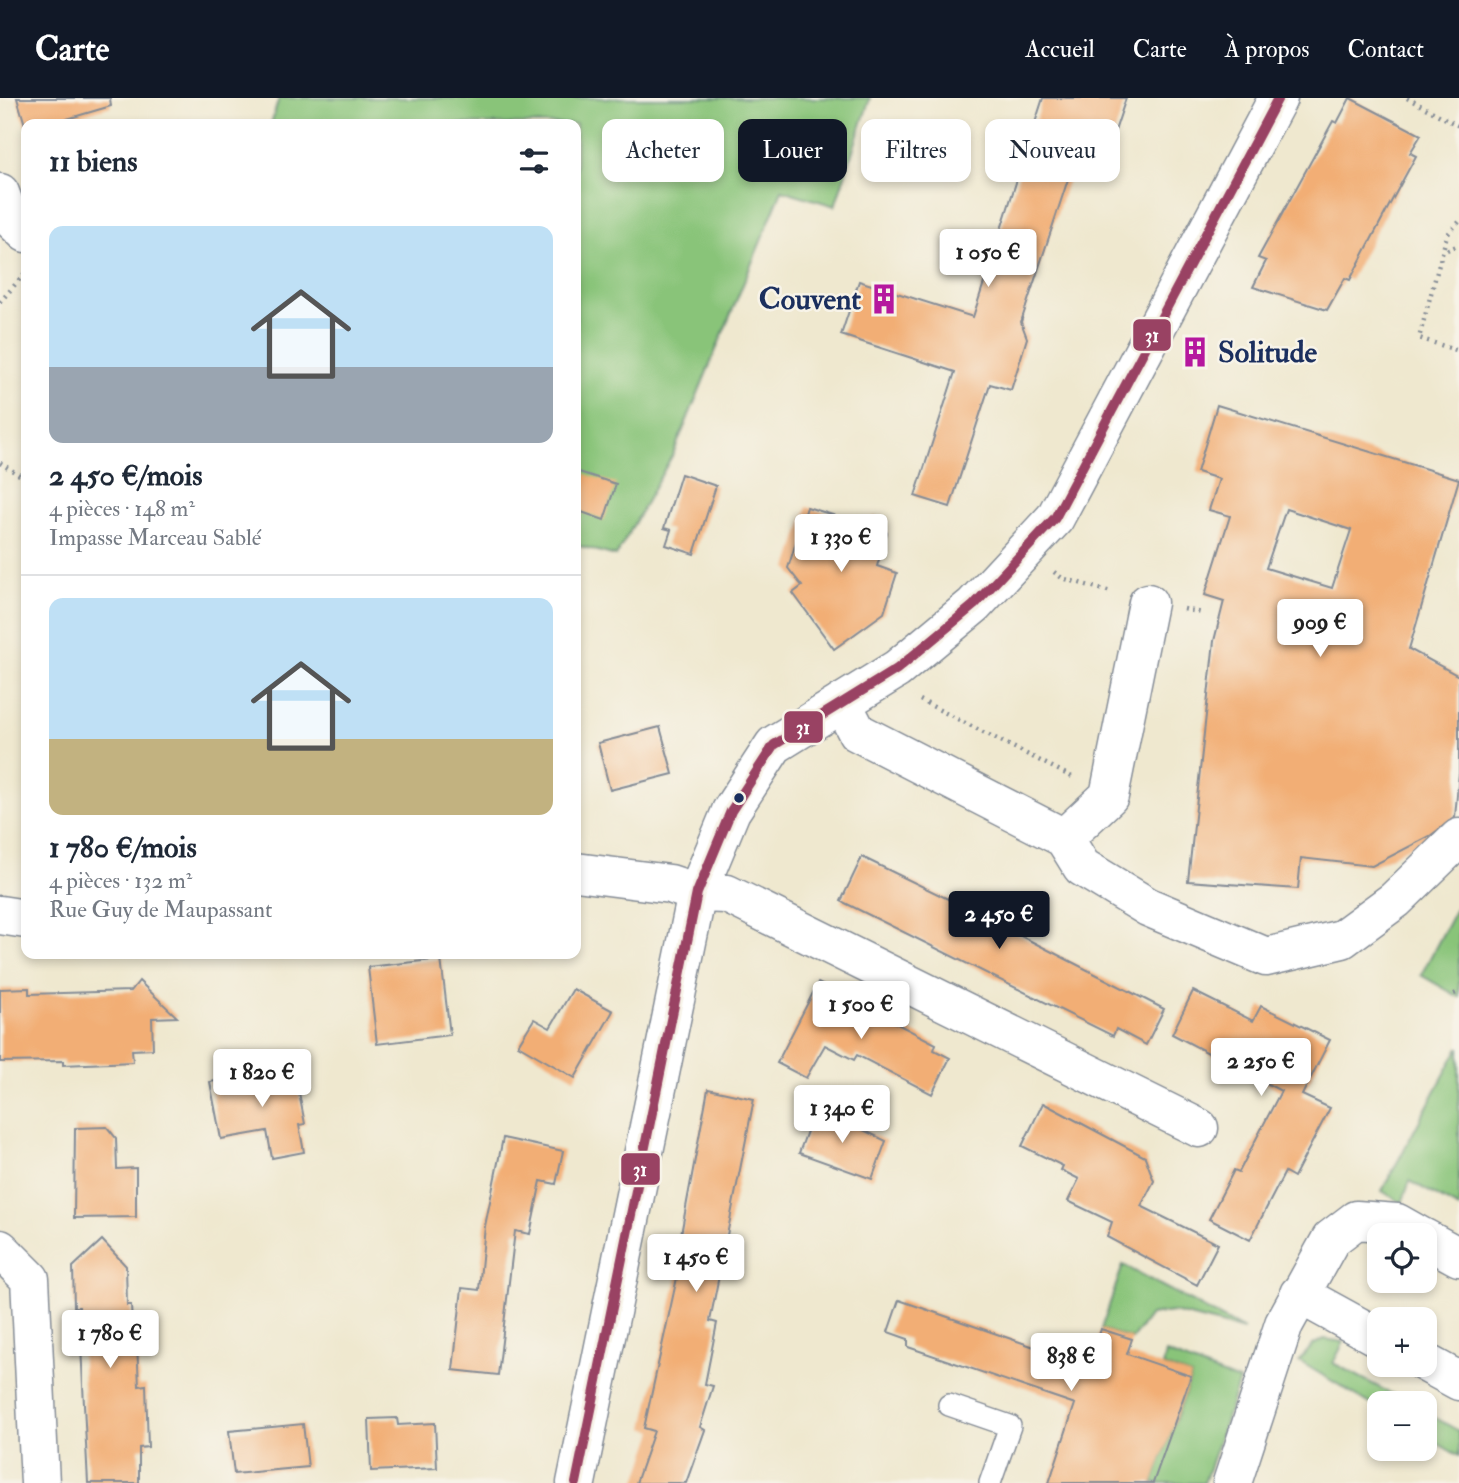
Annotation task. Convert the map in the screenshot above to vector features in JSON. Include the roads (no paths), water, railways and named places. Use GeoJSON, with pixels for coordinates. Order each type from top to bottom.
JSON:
{"type":"FeatureCollection","features":[{"type":"Feature","properties":{"kind":"street"},"geometry":{"type":"LineString","coordinates":[[576,1483],[697,893],[731,811],[774,745],[897,669],[974,605],[1055,518],[1278,98]]}},
{"type":"Feature","properties":{"kind":"street"},"geometry":{"type":"LineString","coordinates":[[0,193],[9,217],[21,228]]}},
{"type":"Feature","properties":{"kind":"street"},"geometry":{"type":"LineString","coordinates":[[1064,838],[1109,796],[1149,603]]}},
{"type":"Feature","properties":{"kind":"street"},"geometry":{"type":"LineString","coordinates":[[842,703],[857,732],[1064,838],[1082,867],[1148,906],[1266,957],[1342,939],[1395,900],[1459,838]]}},
{"type":"Feature","properties":{"kind":"street"},"geometry":{"type":"LineString","coordinates":[[581,873],[670,884],[697,893],[727,894],[1199,1128]]}},
{"type":"Feature","properties":{"kind":"street"},"geometry":{"type":"LineString","coordinates":[[0,915],[21,918]]}},
{"type":"Feature","properties":{"kind":"street"},"geometry":{"type":"LineString","coordinates":[[1232,1483],[1283,1324],[1331,1239],[1356,1220],[1397,1223]]}},
{"type":"Feature","properties":{"kind":"street"},"geometry":{"type":"LineString","coordinates":[[1437,1245],[1459,1257]]}},
{"type":"Feature","properties":{"kind":"street"},"geometry":{"type":"LineString","coordinates":[[0,1249],[30,1279],[40,1483]]}},
{"type":"Feature","properties":{"kind":"street"},"geometry":{"type":"LineString","coordinates":[[1299,1294],[1367,1331]]}},
{"type":"Feature","properties":{"kind":"street"},"geometry":{"type":"LineString","coordinates":[[1437,1370],[1459,1381]]}},
{"type":"Feature","properties":{"kind":"lane"},"geometry":{"type":"LineString","coordinates":[[948,1405],[1010,1426],[990,1483]]}},
{"type":"Feature","properties":{"kind":"place","name":"Couvent"},"geometry":{"type":"Point","coordinates":[884,299]}},
{"type":"Feature","properties":{"kind":"place","name":"Solitude"},"geometry":{"type":"Point","coordinates":[1195,352]}}]}
